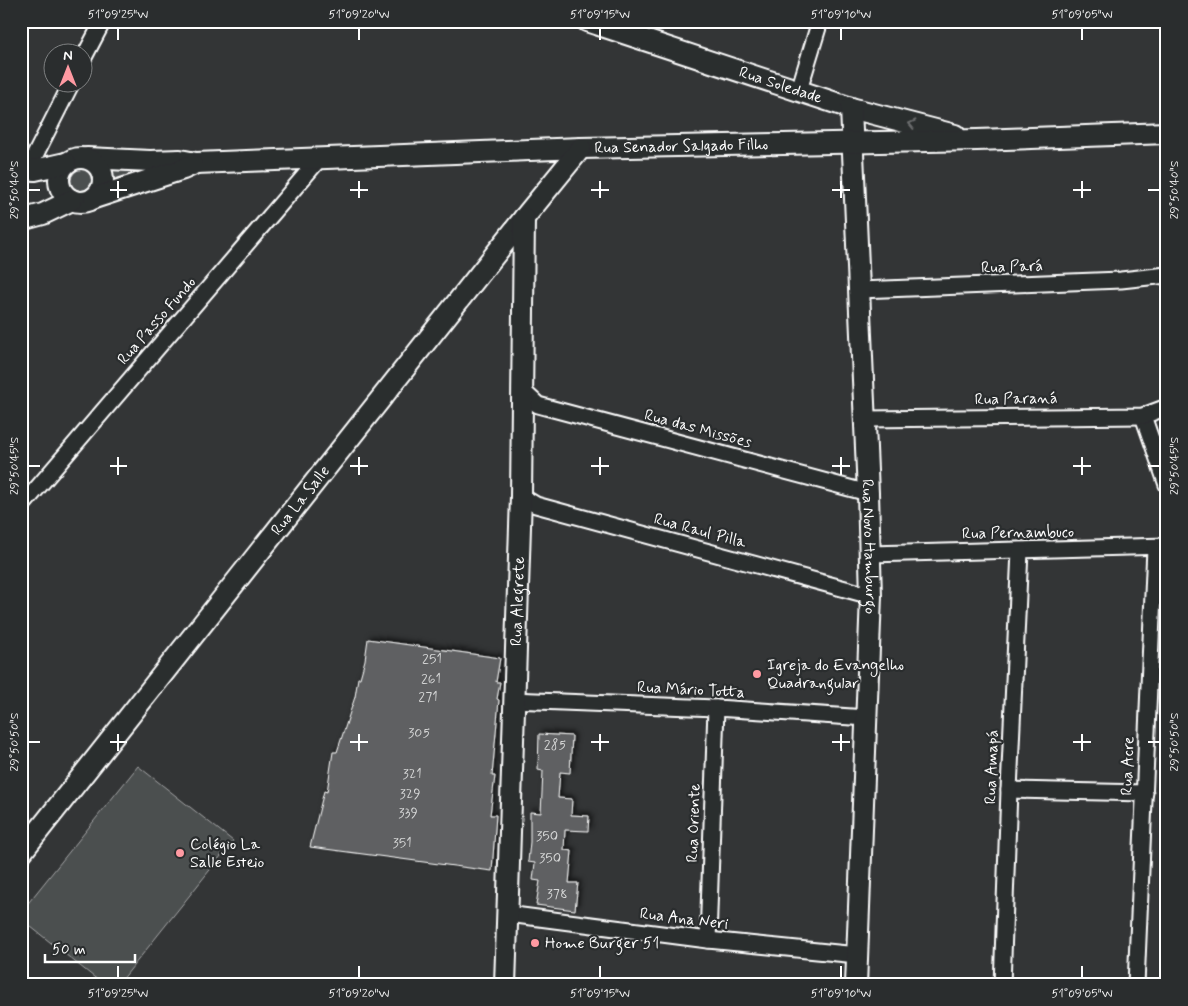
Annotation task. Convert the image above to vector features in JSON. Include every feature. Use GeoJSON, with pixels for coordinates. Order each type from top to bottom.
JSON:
{"type":"FeatureCollection","features":[{"type":"Feature","properties":{"kind":"street"},"geometry":{"type":"LineString","coordinates":[[92,42],[103,21]]}},
{"type":"Feature","properties":{"kind":"street","name":"Rua Soledade"},"geometry":{"type":"LineString","coordinates":[[587,21],[622,27],[851,108],[977,140]]}},
{"type":"Feature","properties":{"kind":"street"},"geometry":{"type":"LineString","coordinates":[[800,90],[820,21]]}},
{"type":"Feature","properties":{"kind":"street"},"geometry":{"type":"LineString","coordinates":[[28,169],[67,92]]}},
{"type":"Feature","properties":{"kind":"street","name":"Rua Novo Hamburgo"},"geometry":{"type":"LineString","coordinates":[[851,108],[871,596],[856,985]]}},
{"type":"Feature","properties":{"kind":"street","name":"Rua Senador Salgado Filho"},"geometry":{"type":"LineString","coordinates":[[94,198],[152,170],[180,160],[196,163],[581,148],[977,140],[1167,133]]}},
{"type":"Feature","properties":{"kind":"street","name":"Rua La Salle"},"geometry":{"type":"LineString","coordinates":[[21,853],[581,148]]}},
{"type":"Feature","properties":{"kind":"street"},"geometry":{"type":"LineString","coordinates":[[87,158],[94,162],[102,173],[102,186],[94,198],[80,202],[28,169],[73,159],[87,158]]}},
{"type":"Feature","properties":{"kind":"street","name":"Rua Senador Salgado Filho"},"geometry":{"type":"LineString","coordinates":[[87,158],[152,170]]}},
{"type":"Feature","properties":{"kind":"street","name":"Rua Passo Fundo"},"geometry":{"type":"LineString","coordinates":[[21,507],[320,158]]}},
{"type":"Feature","properties":{"kind":"street"},"geometry":{"type":"LineString","coordinates":[[64,191],[59,176],[66,162]]}},
{"type":"Feature","properties":{"kind":"street"},"geometry":{"type":"LineString","coordinates":[[21,220],[43,214],[64,191]]}},
{"type":"Feature","properties":{"kind":"street","name":"Rua Alegrete"},"geometry":{"type":"LineString","coordinates":[[505,985],[521,496],[524,218]]}},
{"type":"Feature","properties":{"kind":"street","name":"Rua Pará"},"geometry":{"type":"LineString","coordinates":[[859,290],[1121,280],[1167,275]]}},
{"type":"Feature","properties":{"kind":"street","name":"Rua das Missões"},"geometry":{"type":"LineString","coordinates":[[523,391],[538,405],[868,493]]}},
{"type":"Feature","properties":{"kind":"street","name":"Rua Paraná"},"geometry":{"type":"LineString","coordinates":[[865,419],[1143,416],[1167,408]]}},
{"type":"Feature","properties":{"kind":"street"},"geometry":{"type":"LineString","coordinates":[[1143,416],[1167,485]]}},
{"type":"Feature","properties":{"kind":"street","name":"Rua Raul Pilla"},"geometry":{"type":"LineString","coordinates":[[521,496],[536,504],[871,596]]}},
{"type":"Feature","properties":{"kind":"street","name":"Rua Pernambuco"},"geometry":{"type":"LineString","coordinates":[[870,554],[1161,547]]}},
{"type":"Feature","properties":{"kind":"street","name":"Rua Acre"},"geometry":{"type":"LineString","coordinates":[[1136,985],[1145,793],[1161,547]]}},
{"type":"Feature","properties":{"kind":"street","name":"Rua Amapá"},"geometry":{"type":"LineString","coordinates":[[1002,985],[1020,551]]}},
{"type":"Feature","properties":{"kind":"street","name":"Rua Mário Totta"},"geometry":{"type":"LineString","coordinates":[[514,700],[716,708],[867,718]]}},
{"type":"Feature","properties":{"kind":"street","name":"Rua Oriente"},"geometry":{"type":"LineString","coordinates":[[708,940],[716,708]]}},
{"type":"Feature","properties":{"kind":"street"},"geometry":{"type":"LineString","coordinates":[[1009,790],[1145,793]]}},
{"type":"Feature","properties":{"kind":"street","name":"Rua Ana Neri"},"geometry":{"type":"LineString","coordinates":[[507,914],[708,940],[857,954]]}},
{"type":"Feature","properties":{"kind":"shaded area"},"geometry":{"type":"Polygon","coordinates":[[[83,169],[88,170],[94,176],[94,186],[88,192],[83,193],[78,192],[72,186],[71,181],[72,176],[78,170],[83,169]]]}},
{"type":"Feature","properties":{"kind":"shaded area"},"geometry":{"type":"Polygon","coordinates":[[[109,169],[142,172],[114,188],[109,169]]]}},
{"type":"Feature","properties":{"kind":"shaded area"},"geometry":{"type":"Polygon","coordinates":[[[138,766],[233,841],[118,985],[104,985],[21,919],[21,912],[138,766]]]}},
{"type":"Feature","properties":{"kind":"building"},"geometry":{"type":"Polygon","coordinates":[[[368,639],[500,658],[496,682],[500,682],[497,699],[499,700],[492,776],[495,776],[490,815],[496,815],[492,871],[310,847],[324,791],[327,792],[333,752],[337,752],[355,697],[358,678],[360,678],[365,660],[368,639]]]}},
{"type":"Feature","properties":{"kind":"building"},"geometry":{"type":"Polygon","coordinates":[[[539,734],[572,736],[570,773],[560,772],[558,798],[572,799],[571,815],[589,816],[588,831],[565,830],[564,850],[572,851],[569,883],[578,883],[575,910],[536,905],[540,881],[533,880],[535,863],[528,862],[530,812],[541,813],[543,771],[538,770],[539,734]]]}},
{"type":"Feature","properties":{"kind":"place","name":"Igreja do Evangelho Quadrangular"},"geometry":{"type":"Point","coordinates":[757,674]}},
{"type":"Feature","properties":{"kind":"place","name":"Colégio La Salle Esteio"},"geometry":{"type":"Point","coordinates":[180,853]}},
{"type":"Feature","properties":{"kind":"place","name":"Home Burger 51"},"geometry":{"type":"Point","coordinates":[535,943]}}]}
